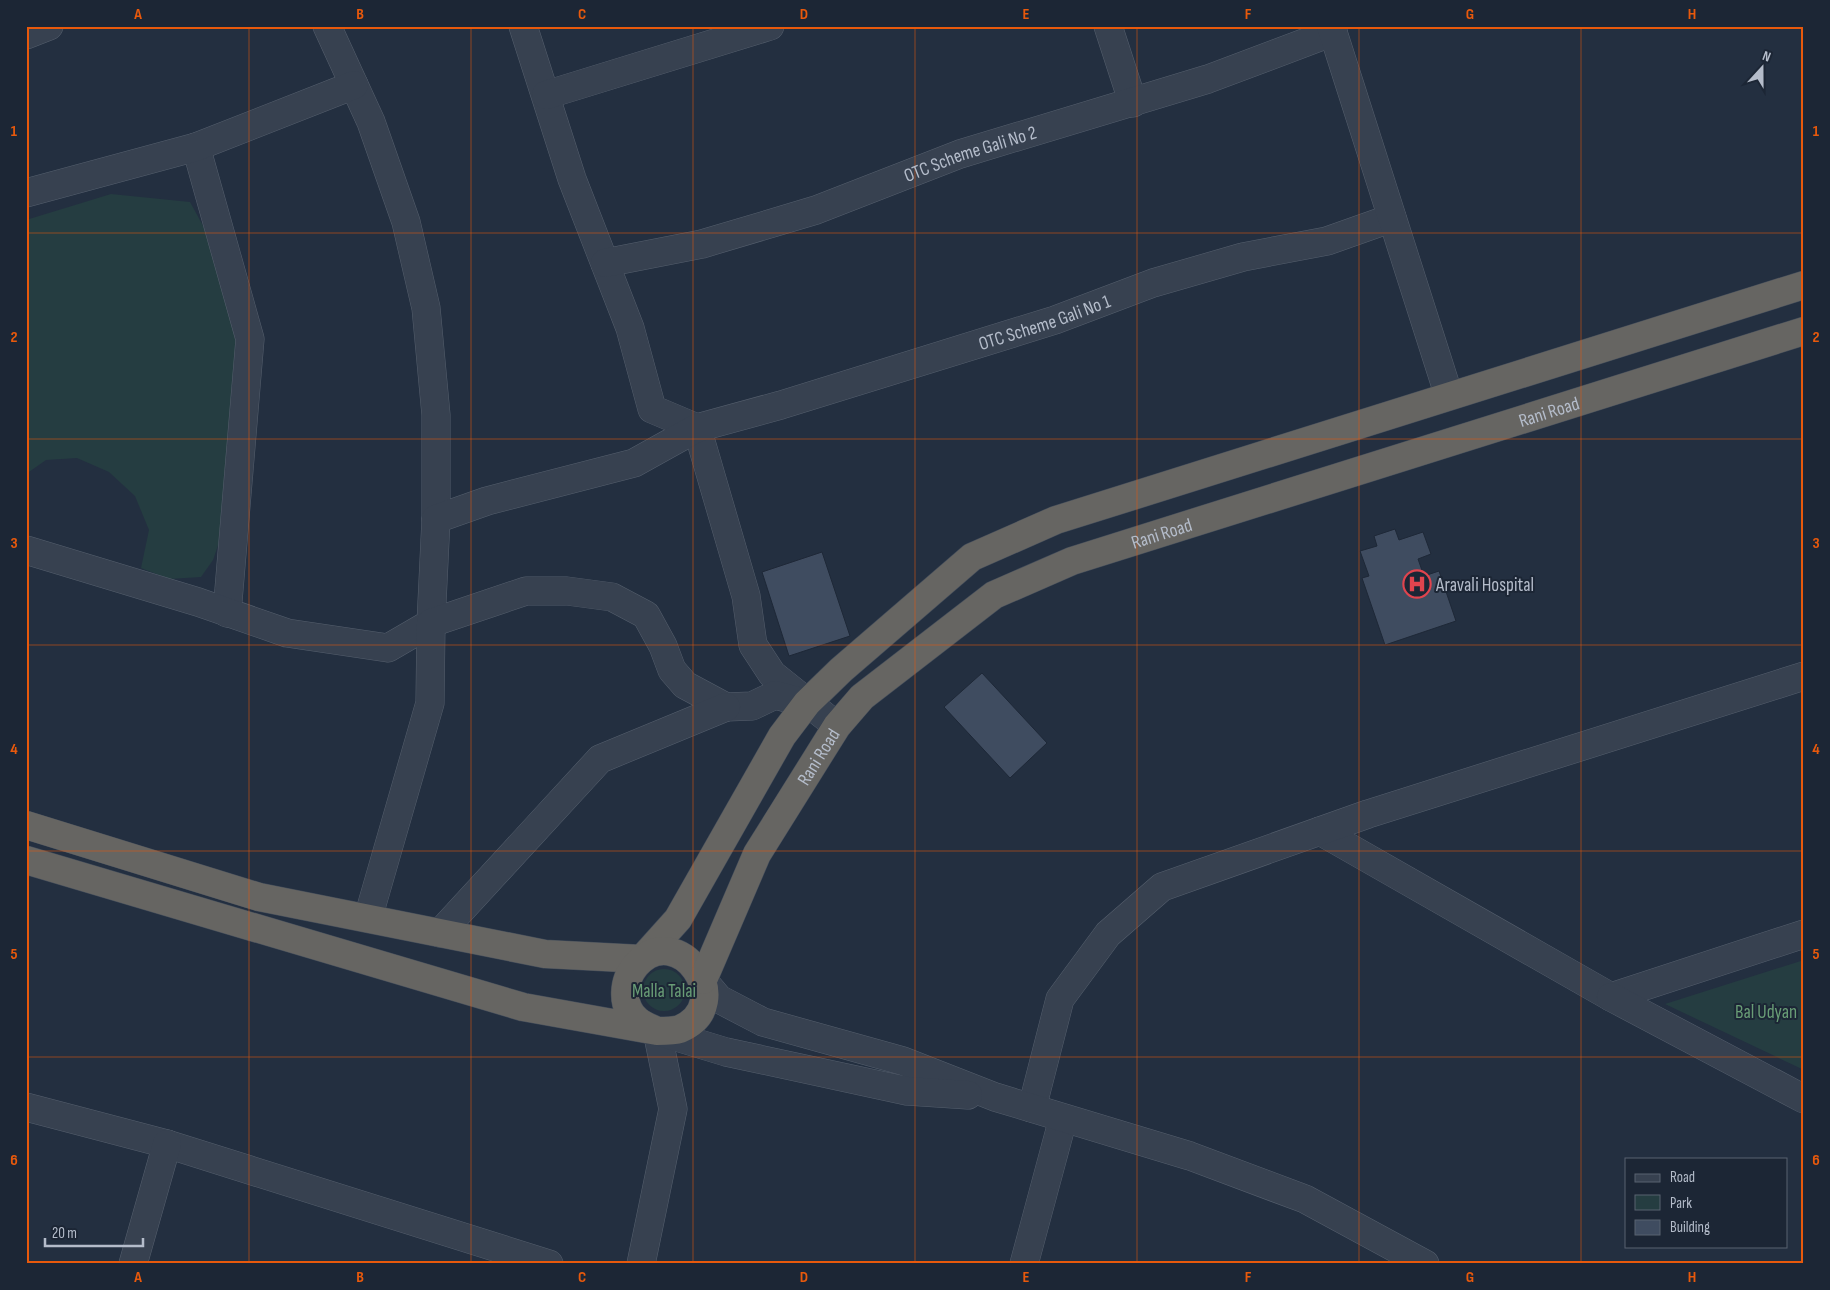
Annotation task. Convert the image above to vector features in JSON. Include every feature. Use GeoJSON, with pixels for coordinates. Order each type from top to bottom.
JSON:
{"type":"FeatureCollection","features":[{"type":"Feature","properties":{"kind":"highway"},"geometry":{"type":"LineString","coordinates":[[657,1031],[636,1020],[628,1007],[624,992],[629,973],[678,919],[782,736],[807,703],[841,670],[972,557],[1056,520],[1804,285]]}},
{"type":"Feature","properties":{"kind":"highway","name":"Rani Road"},"geometry":{"type":"LineString","coordinates":[[703,980],[757,854],[837,726],[862,697],[994,595],[1072,561],[1804,331]]}},
{"type":"Feature","properties":{"kind":"highway"},"geometry":{"type":"LineString","coordinates":[[26,825],[259,896],[545,954],[642,959],[662,952],[679,954],[696,966],[703,980],[704,1000],[696,1016],[679,1029],[657,1031],[523,1007],[26,860]]}},
{"type":"Feature","properties":{"kind":"street"},"geometry":{"type":"LineString","coordinates":[[26,35],[49,26]]}},
{"type":"Feature","properties":{"kind":"street"},"geometry":{"type":"LineString","coordinates":[[328,26],[371,122],[406,222],[426,308],[436,415],[436,518],[431,624],[430,703],[368,918]]}},
{"type":"Feature","properties":{"kind":"street"},"geometry":{"type":"LineString","coordinates":[[523,26],[572,179],[630,328],[652,408],[697,428],[746,596],[753,645],[772,674],[837,726]]}},
{"type":"Feature","properties":{"kind":"street"},"geometry":{"type":"LineString","coordinates":[[546,95],[770,26]]}},
{"type":"Feature","properties":{"kind":"street"},"geometry":{"type":"LineString","coordinates":[[1108,26],[1133,103]]}},
{"type":"Feature","properties":{"kind":"street"},"geometry":{"type":"LineString","coordinates":[[1332,29],[1449,396]]}},
{"type":"Feature","properties":{"kind":"street","name":"OTC Scheme Gali No 2"},"geometry":{"type":"LineString","coordinates":[[605,263],[702,244],[816,210],[960,154],[1208,79],[1332,29]]}},
{"type":"Feature","properties":{"kind":"street"},"geometry":{"type":"LineString","coordinates":[[26,193],[196,147],[354,84]]}},
{"type":"Feature","properties":{"kind":"street"},"geometry":{"type":"LineString","coordinates":[[196,147],[250,339],[227,613]]}},
{"type":"Feature","properties":{"kind":"street","name":"OTC Scheme Gali No 1"},"geometry":{"type":"LineString","coordinates":[[436,518],[487,500],[634,463],[697,428],[781,405],[1055,320],[1153,283],[1243,257],[1327,241],[1392,218]]}},
{"type":"Feature","properties":{"kind":"street"},"geometry":{"type":"LineString","coordinates":[[26,550],[227,613],[287,634],[388,648],[431,624],[526,591],[568,591],[612,597],[646,614],[663,646],[672,670],[685,685],[726,707]]}},
{"type":"Feature","properties":{"kind":"street"},"geometry":{"type":"LineString","coordinates":[[1032,1108],[1060,999],[1108,934],[1162,887],[1320,831],[1804,676]]}},
{"type":"Feature","properties":{"kind":"street"},"geometry":{"type":"LineString","coordinates":[[440,932],[600,759],[726,707],[752,706],[775,694],[807,703]]}},
{"type":"Feature","properties":{"kind":"street"},"geometry":{"type":"LineString","coordinates":[[1320,831],[1611,998],[1804,1099]]}},
{"type":"Feature","properties":{"kind":"street"},"geometry":{"type":"LineString","coordinates":[[1611,998],[1804,934]]}},
{"type":"Feature","properties":{"kind":"street"},"geometry":{"type":"LineString","coordinates":[[703,980],[719,999],[762,1022],[903,1061],[995,1097],[1190,1156],[1305,1199],[1425,1264]]}},
{"type":"Feature","properties":{"kind":"street"},"geometry":{"type":"LineString","coordinates":[[641,1264],[673,1109],[657,1031],[726,1052],[907,1091],[995,1097]]}},
{"type":"Feature","properties":{"kind":"street"},"geometry":{"type":"LineString","coordinates":[[26,1107],[167,1144],[548,1264]]}},
{"type":"Feature","properties":{"kind":"street"},"geometry":{"type":"LineString","coordinates":[[1024,1264],[1063,1119]]}},
{"type":"Feature","properties":{"kind":"street"},"geometry":{"type":"LineString","coordinates":[[133,1264],[167,1144]]}},
{"type":"Feature","properties":{"kind":"green space"},"geometry":{"type":"Polygon","coordinates":[[[111,194],[190,202],[223,262],[240,320],[232,505],[213,560],[201,577],[169,579],[141,568],[149,530],[135,496],[109,472],[77,458],[46,460],[26,474],[26,220],[111,194]]]}},
{"type":"Feature","properties":{"kind":"green space","name":"Bal Udyan"},"geometry":{"type":"Polygon","coordinates":[[[1804,960],[1804,1070],[1665,1004],[1804,960]]]}},
{"type":"Feature","properties":{"kind":"green space","name":"Malla Talai"},"geometry":{"type":"Polygon","coordinates":[[[660,969],[668,969],[679,975],[685,990],[679,1005],[668,1011],[660,1011],[649,1005],[643,994],[643,986],[649,975],[660,969]]]}},
{"type":"Feature","properties":{"kind":"building"},"geometry":{"type":"Polygon","coordinates":[[[1395,529],[1399,540],[1423,532],[1431,554],[1418,559],[1424,576],[1439,571],[1456,621],[1385,645],[1362,578],[1369,576],[1360,551],[1377,546],[1374,536],[1395,529]]]}},
{"type":"Feature","properties":{"kind":"building"},"geometry":{"type":"Polygon","coordinates":[[[822,552],[850,636],[789,656],[762,572],[822,552]]]}},
{"type":"Feature","properties":{"kind":"building"},"geometry":{"type":"Polygon","coordinates":[[[982,673],[1047,743],[1010,778],[944,707],[982,673]]]}},
{"type":"Feature","properties":{"kind":"place","name":"Aravali Hospital"},"geometry":{"type":"Point","coordinates":[1417,584]}}]}
